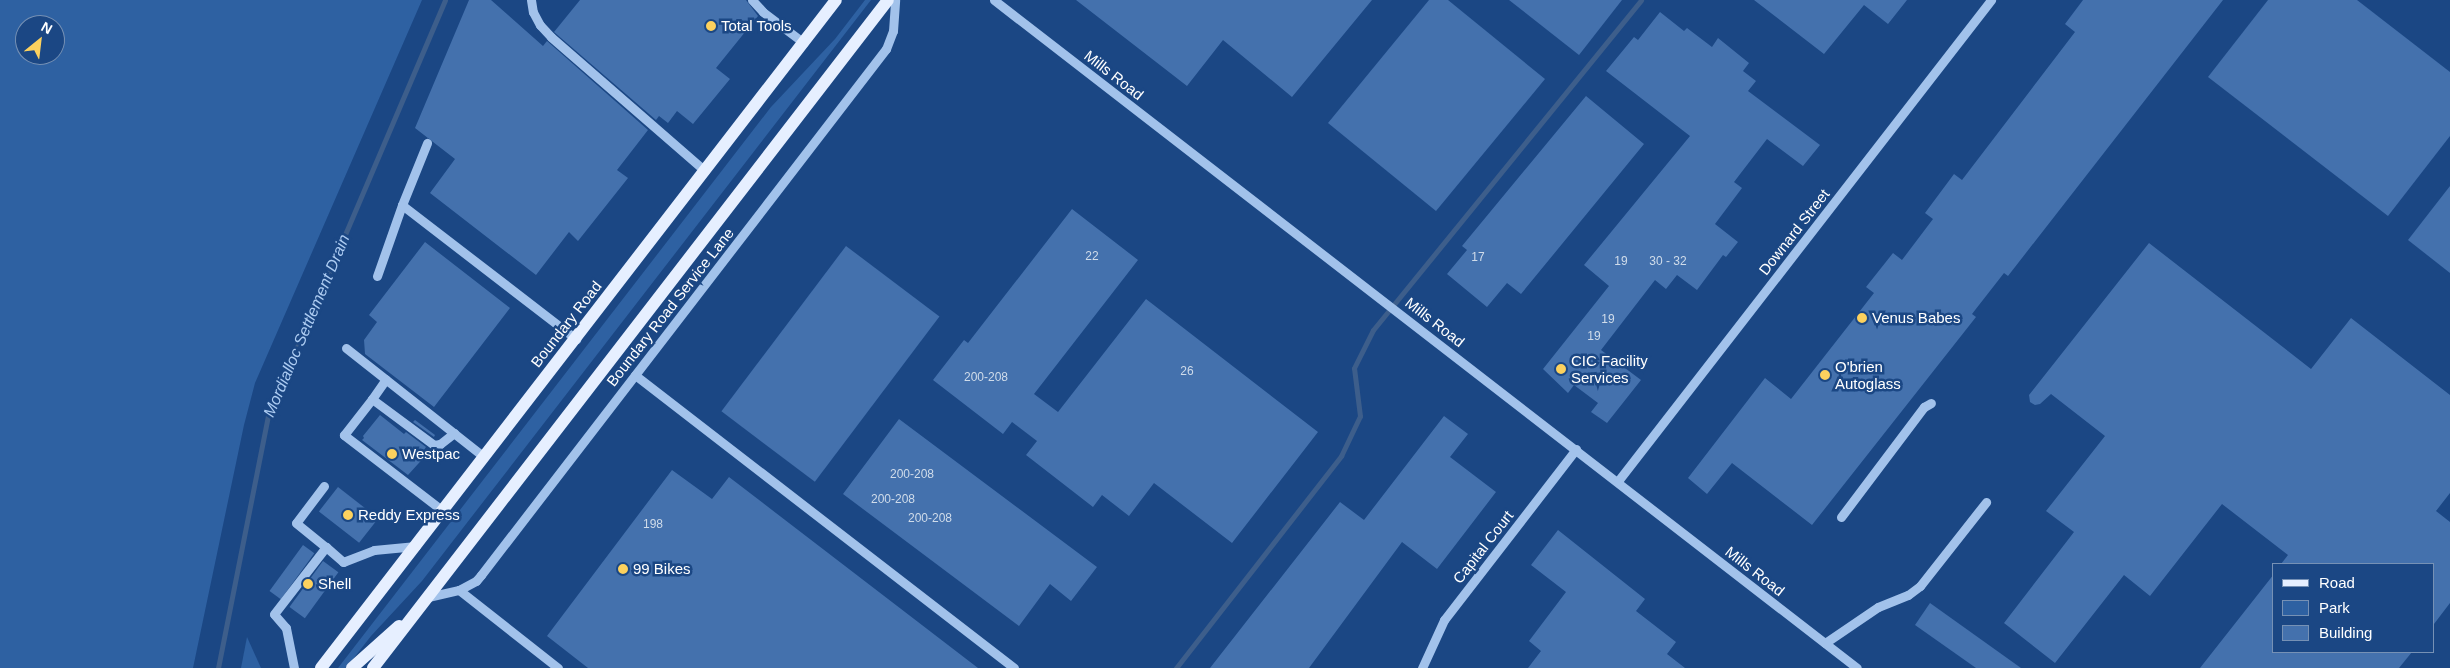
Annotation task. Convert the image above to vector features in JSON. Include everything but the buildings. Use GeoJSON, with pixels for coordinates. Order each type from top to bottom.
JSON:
{"type":"FeatureCollection","features":[{"type":"Feature","properties":{"kind":"main road","name":"Boundary Road"},"geometry":{"type":"LineString","coordinates":[[321,668],[836,0]]}},
{"type":"Feature","properties":{"kind":"main road"},"geometry":{"type":"LineString","coordinates":[[374,668],[888,0]]}},
{"type":"Feature","properties":{"kind":"main road"},"geometry":{"type":"LineString","coordinates":[[352,668],[373,647],[415,614]]}},
{"type":"Feature","properties":{"kind":"street"},"geometry":{"type":"LineString","coordinates":[[531,0],[533,12],[551,37],[705,171]]}},
{"type":"Feature","properties":{"kind":"street"},"geometry":{"type":"LineString","coordinates":[[752,0],[763,12],[804,42]]}},
{"type":"Feature","properties":{"kind":"street","name":"Boundary Road Service Lane"},"geometry":{"type":"LineString","coordinates":[[428,597],[459,590],[476,582],[886,49],[893,31],[895,0]]}},
{"type":"Feature","properties":{"kind":"street","name":"Mills Road"},"geometry":{"type":"LineString","coordinates":[[994,0],[1618,481],[1857,668]]}},
{"type":"Feature","properties":{"kind":"street","name":"Downard Street"},"geometry":{"type":"LineString","coordinates":[[1618,481],[1991,0]]}},
{"type":"Feature","properties":{"kind":"street"},"geometry":{"type":"LineString","coordinates":[[377,276],[402,205],[427,143]]}},
{"type":"Feature","properties":{"kind":"street"},"geometry":{"type":"LineString","coordinates":[[402,205],[576,339]]}},
{"type":"Feature","properties":{"kind":"street"},"geometry":{"type":"LineString","coordinates":[[346,348],[484,457]]}},
{"type":"Feature","properties":{"kind":"street"},"geometry":{"type":"LineString","coordinates":[[635,375],[1014,668]]}},
{"type":"Feature","properties":{"kind":"street"},"geometry":{"type":"LineString","coordinates":[[386,380],[344,435],[443,511]]}},
{"type":"Feature","properties":{"kind":"street"},"geometry":{"type":"LineString","coordinates":[[372,399],[434,444],[440,444],[454,433]]}},
{"type":"Feature","properties":{"kind":"street"},"geometry":{"type":"LineString","coordinates":[[1841,517],[1924,407],[1931,403]]}},
{"type":"Feature","properties":{"kind":"street","name":"Capital Court"},"geometry":{"type":"LineString","coordinates":[[1422,668],[1444,620],[1576,449]]}},
{"type":"Feature","properties":{"kind":"street"},"geometry":{"type":"LineString","coordinates":[[324,486],[296,523],[343,562],[374,550],[416,546]]}},
{"type":"Feature","properties":{"kind":"street"},"geometry":{"type":"LineString","coordinates":[[1825,643],[1878,607],[1908,595],[1920,586],[1986,502]]}},
{"type":"Feature","properties":{"kind":"street"},"geometry":{"type":"LineString","coordinates":[[294,668],[286,628],[274,614],[326,548]]}},
{"type":"Feature","properties":{"kind":"street"},"geometry":{"type":"LineString","coordinates":[[459,590],[558,668]]}},
{"type":"Feature","properties":{"kind":"green space"},"geometry":{"type":"Polygon","coordinates":[[[0,0],[422,0],[255,383],[244,425],[193,668],[0,668],[0,0]]]}},
{"type":"Feature","properties":{"kind":"green space"},"geometry":{"type":"Polygon","coordinates":[[[865,0],[871,0],[422,581],[371,636],[346,668],[338,668],[771,107],[835,39],[865,0]]]}},
{"type":"Feature","properties":{"kind":"green space"},"geometry":{"type":"Polygon","coordinates":[[[247,637],[261,668],[241,668],[247,637]]]}},
{"type":"Feature","properties":{"kind":"waterway","name":"Mordialloc Settlement Drain"},"geometry":{"type":"LineString","coordinates":[[218,668],[268,415],[445,0]]}},
{"type":"Feature","properties":{"kind":"waterway"},"geometry":{"type":"LineString","coordinates":[[1176,668],[1341,456],[1360,416],[1354,368],[1373,330],[1641,0]]}},
{"type":"Feature","properties":{"kind":"place","name":"Total Tools"},"geometry":{"type":"Point","coordinates":[711,26]}},
{"type":"Feature","properties":{"kind":"place","name":"Venus Babes"},"geometry":{"type":"Point","coordinates":[1862,318]}},
{"type":"Feature","properties":{"kind":"place","name":"CIC Facility Services"},"geometry":{"type":"Point","coordinates":[1561,369]}},
{"type":"Feature","properties":{"kind":"place","name":"O'brien Autoglass"},"geometry":{"type":"Point","coordinates":[1825,375]}},
{"type":"Feature","properties":{"kind":"place","name":"Westpac"},"geometry":{"type":"Point","coordinates":[392,454]}},
{"type":"Feature","properties":{"kind":"place","name":"Reddy Express"},"geometry":{"type":"Point","coordinates":[348,515]}},
{"type":"Feature","properties":{"kind":"place","name":"99 Bikes"},"geometry":{"type":"Point","coordinates":[623,569]}},
{"type":"Feature","properties":{"kind":"place","name":"Shell"},"geometry":{"type":"Point","coordinates":[308,584]}}]}
